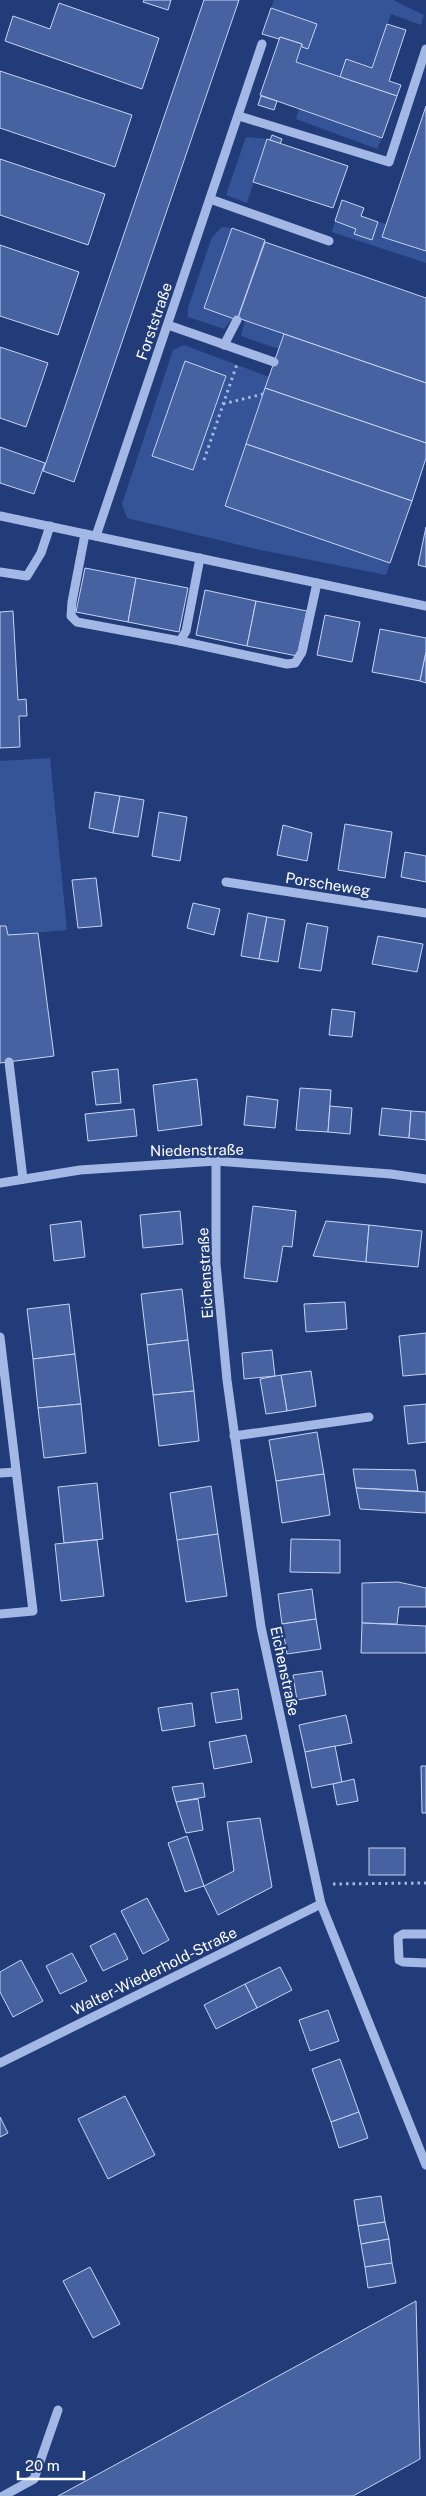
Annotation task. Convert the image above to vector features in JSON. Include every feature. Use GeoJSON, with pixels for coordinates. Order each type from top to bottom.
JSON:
{"type":"FeatureCollection","features":[{"type":"Feature","properties":{"kind":"street","name":"Forststraße"},"geometry":{"type":"LineString","coordinates":[[96,536],[262,44]]}},
{"type":"Feature","properties":{"kind":"street"},"geometry":{"type":"LineString","coordinates":[[239,116],[389,162],[426,49]]}},
{"type":"Feature","properties":{"kind":"street"},"geometry":{"type":"LineString","coordinates":[[210,199],[328,241]]}},
{"type":"Feature","properties":{"kind":"street"},"geometry":{"type":"LineString","coordinates":[[224,345],[238,320]]}},
{"type":"Feature","properties":{"kind":"street"},"geometry":{"type":"LineString","coordinates":[[168,325],[274,362]]}},
{"type":"Feature","properties":{"kind":"street"},"geometry":{"type":"LineString","coordinates":[[0,516],[426,606]]}},
{"type":"Feature","properties":{"kind":"street"},"geometry":{"type":"LineString","coordinates":[[0,572],[27,576],[41,553],[50,526]]}},
{"type":"Feature","properties":{"kind":"street"},"geometry":{"type":"LineString","coordinates":[[85,534],[72,602],[71,616],[77,622],[288,664],[295,663],[302,652],[317,583]]}},
{"type":"Feature","properties":{"kind":"street"},"geometry":{"type":"LineString","coordinates":[[180,641],[186,631],[200,558]]}},
{"type":"Feature","properties":{"kind":"street","name":"Porscheweg"},"geometry":{"type":"LineString","coordinates":[[226,882],[426,913]]}},
{"type":"Feature","properties":{"kind":"street"},"geometry":{"type":"LineString","coordinates":[[9,1062],[23,1179]]}},
{"type":"Feature","properties":{"kind":"street","name":"Niedenstraße"},"geometry":{"type":"LineString","coordinates":[[0,1183],[80,1170],[216,1161],[392,1174],[426,1179]]}},
{"type":"Feature","properties":{"kind":"street","name":"Eichenstraße"},"geometry":{"type":"LineString","coordinates":[[216,1161],[216,1264],[227,1380],[261,1627],[321,1904],[426,2165]]}},
{"type":"Feature","properties":{"kind":"street"},"geometry":{"type":"LineString","coordinates":[[0,1337],[33,1611],[0,1614]]}},
{"type":"Feature","properties":{"kind":"street"},"geometry":{"type":"LineString","coordinates":[[234,1436],[369,1417]]}},
{"type":"Feature","properties":{"kind":"street"},"geometry":{"type":"LineString","coordinates":[[0,1473],[16,1472]]}},
{"type":"Feature","properties":{"kind":"street","name":"Walter-Wiederhold-Straße"},"geometry":{"type":"LineString","coordinates":[[0,2064],[321,1904]]}},
{"type":"Feature","properties":{"kind":"street"},"geometry":{"type":"LineString","coordinates":[[426,1934],[402,1934],[398,1938],[399,1960],[403,1962],[426,1963]]}},
{"type":"Feature","properties":{"kind":"street"},"geometry":{"type":"LineString","coordinates":[[2,2496],[34,2478],[58,2410]]}},
{"type":"Feature","properties":{"kind":"path"},"geometry":{"type":"LineString","coordinates":[[204,460],[241,351]]}},
{"type":"Feature","properties":{"kind":"path"},"geometry":{"type":"LineString","coordinates":[[223,404],[263,394]]}},
{"type":"Feature","properties":{"kind":"path"},"geometry":{"type":"LineString","coordinates":[[332,1884],[426,1884]]}},
{"type":"Feature","properties":{"kind":"shaded area"},"geometry":{"type":"Polygon","coordinates":[[[274,0],[393,0],[424,15],[421,25],[391,14],[372,68],[346,59],[340,77],[296,62],[302,47],[308,49],[316,24],[271,8],[274,0]]]}},
{"type":"Feature","properties":{"kind":"shaded area"},"geometry":{"type":"Polygon","coordinates":[[[299,109],[382,138],[377,149],[296,119],[299,109]]]}},
{"type":"Feature","properties":{"kind":"shaded area"},"geometry":{"type":"Polygon","coordinates":[[[246,137],[267,139],[247,203],[226,195],[246,137]]]}},
{"type":"Feature","properties":{"kind":"shaded area"},"geometry":{"type":"Polygon","coordinates":[[[335,221],[356,229],[372,240],[378,222],[386,224],[382,237],[426,251],[426,263],[332,232],[335,221]]]}},
{"type":"Feature","properties":{"kind":"shaded area"},"geometry":{"type":"Polygon","coordinates":[[[222,227],[232,228],[204,308],[233,318],[224,329],[188,317],[188,308],[212,237],[222,227]]]}},
{"type":"Feature","properties":{"kind":"shaded area"},"geometry":{"type":"Polygon","coordinates":[[[245,320],[284,334],[279,349],[241,336],[245,320]]]}},
{"type":"Feature","properties":{"kind":"shaded area"},"geometry":{"type":"Polygon","coordinates":[[[184,345],[269,377],[225,506],[390,563],[386,575],[256,549],[127,518],[122,504],[173,350],[184,345]]]}},
{"type":"Feature","properties":{"kind":"shaded area"},"geometry":{"type":"Polygon","coordinates":[[[50,758],[67,930],[8,935],[6,926],[0,926],[0,761],[50,758]]]}},
{"type":"Feature","properties":{"kind":"building"},"geometry":{"type":"Polygon","coordinates":[[[144,0],[171,0],[168,10],[143,2],[144,0]]]}},
{"type":"Feature","properties":{"kind":"building"},"geometry":{"type":"Polygon","coordinates":[[[204,0],[239,0],[74,482],[43,471],[204,0]]]}},
{"type":"Feature","properties":{"kind":"building"},"geometry":{"type":"Polygon","coordinates":[[[59,3],[159,38],[142,89],[5,41],[13,16],[50,29],[59,3]]]}},
{"type":"Feature","properties":{"kind":"building"},"geometry":{"type":"Polygon","coordinates":[[[271,8],[317,24],[308,49],[302,47],[302,44],[262,34],[271,8]]]}},
{"type":"Feature","properties":{"kind":"building"},"geometry":{"type":"Polygon","coordinates":[[[387,24],[406,30],[389,81],[401,85],[397,96],[340,77],[346,59],[372,68],[387,24]]]}},
{"type":"Feature","properties":{"kind":"building"},"geometry":{"type":"Polygon","coordinates":[[[280,37],[302,44],[296,62],[397,96],[382,138],[260,95],[280,37]]]}},
{"type":"Feature","properties":{"kind":"building"},"geometry":{"type":"Polygon","coordinates":[[[0,71],[132,115],[115,167],[0,128],[0,71]]]}},
{"type":"Feature","properties":{"kind":"building"},"geometry":{"type":"Polygon","coordinates":[[[261,96],[277,101],[274,110],[258,105],[261,96]]]}},
{"type":"Feature","properties":{"kind":"building"},"geometry":{"type":"Polygon","coordinates":[[[426,106],[426,251],[382,237],[426,106]]]}},
{"type":"Feature","properties":{"kind":"building"},"geometry":{"type":"Polygon","coordinates":[[[272,135],[282,139],[280,144],[270,140],[272,135]]]}},
{"type":"Feature","properties":{"kind":"building"},"geometry":{"type":"Polygon","coordinates":[[[267,139],[348,166],[333,208],[253,182],[267,139]]]}},
{"type":"Feature","properties":{"kind":"building"},"geometry":{"type":"Polygon","coordinates":[[[0,159],[105,194],[88,245],[0,215],[0,159]]]}},
{"type":"Feature","properties":{"kind":"building"},"geometry":{"type":"Polygon","coordinates":[[[342,200],[364,208],[361,216],[378,222],[372,240],[354,234],[356,229],[335,221],[342,200]]]}},
{"type":"Feature","properties":{"kind":"building"},"geometry":{"type":"Polygon","coordinates":[[[232,228],[265,240],[237,320],[204,308],[232,228]]]}},
{"type":"Feature","properties":{"kind":"building"},"geometry":{"type":"Polygon","coordinates":[[[265,242],[426,298],[426,383],[238,318],[265,242]]]}},
{"type":"Feature","properties":{"kind":"building"},"geometry":{"type":"Polygon","coordinates":[[[0,245],[79,272],[58,335],[0,316],[0,245]]]}},
{"type":"Feature","properties":{"kind":"building"},"geometry":{"type":"Polygon","coordinates":[[[284,334],[426,383],[426,443],[265,388],[284,334]]]}},
{"type":"Feature","properties":{"kind":"building"},"geometry":{"type":"Polygon","coordinates":[[[0,347],[48,363],[26,427],[0,418],[0,347]]]}},
{"type":"Feature","properties":{"kind":"building"},"geometry":{"type":"Polygon","coordinates":[[[185,361],[226,376],[193,470],[152,456],[185,361]]]}},
{"type":"Feature","properties":{"kind":"building"},"geometry":{"type":"Polygon","coordinates":[[[265,388],[426,443],[426,458],[412,501],[246,444],[265,388]]]}},
{"type":"Feature","properties":{"kind":"building"},"geometry":{"type":"Polygon","coordinates":[[[246,444],[412,501],[390,563],[225,506],[246,444]]]}},
{"type":"Feature","properties":{"kind":"building"},"geometry":{"type":"Polygon","coordinates":[[[0,447],[45,463],[34,494],[0,483],[0,447]]]}},
{"type":"Feature","properties":{"kind":"building"},"geometry":{"type":"Polygon","coordinates":[[[426,527],[426,567],[418,565],[426,527]]]}},
{"type":"Feature","properties":{"kind":"building"},"geometry":{"type":"Polygon","coordinates":[[[85,568],[136,578],[128,622],[76,612],[85,568]]]}},
{"type":"Feature","properties":{"kind":"building"},"geometry":{"type":"Polygon","coordinates":[[[136,578],[188,588],[179,632],[128,622],[136,578]]]}},
{"type":"Feature","properties":{"kind":"building"},"geometry":{"type":"Polygon","coordinates":[[[205,590],[256,601],[247,646],[196,635],[205,590]]]}},
{"type":"Feature","properties":{"kind":"building"},"geometry":{"type":"Polygon","coordinates":[[[256,601],[307,611],[297,656],[247,646],[256,601]]]}},
{"type":"Feature","properties":{"kind":"building"},"geometry":{"type":"Polygon","coordinates":[[[13,611],[18,700],[26,699],[27,716],[19,716],[20,747],[0,748],[0,612],[13,611]]]}},
{"type":"Feature","properties":{"kind":"building"},"geometry":{"type":"Polygon","coordinates":[[[325,615],[360,622],[352,662],[317,655],[325,615]]]}},
{"type":"Feature","properties":{"kind":"building"},"geometry":{"type":"Polygon","coordinates":[[[380,629],[426,638],[426,652],[420,681],[372,672],[380,629]]]}},
{"type":"Feature","properties":{"kind":"building"},"geometry":{"type":"Polygon","coordinates":[[[426,652],[426,683],[420,681],[426,652]]]}},
{"type":"Feature","properties":{"kind":"building"},"geometry":{"type":"Polygon","coordinates":[[[95,792],[120,796],[113,833],[89,828],[95,792]]]}},
{"type":"Feature","properties":{"kind":"building"},"geometry":{"type":"Polygon","coordinates":[[[120,796],[144,800],[138,837],[113,833],[120,796]]]}},
{"type":"Feature","properties":{"kind":"building"},"geometry":{"type":"Polygon","coordinates":[[[159,812],[187,817],[180,861],[152,856],[159,812]]]}},
{"type":"Feature","properties":{"kind":"building"},"geometry":{"type":"Polygon","coordinates":[[[345,824],[392,832],[385,878],[338,870],[345,824]]]}},
{"type":"Feature","properties":{"kind":"building"},"geometry":{"type":"Polygon","coordinates":[[[283,825],[312,833],[307,861],[277,855],[283,825]]]}},
{"type":"Feature","properties":{"kind":"building"},"geometry":{"type":"Polygon","coordinates":[[[405,852],[426,856],[426,882],[401,877],[405,852]]]}},
{"type":"Feature","properties":{"kind":"building"},"geometry":{"type":"Polygon","coordinates":[[[96,878],[102,926],[78,928],[72,880],[96,878]]]}},
{"type":"Feature","properties":{"kind":"building"},"geometry":{"type":"Polygon","coordinates":[[[193,903],[220,909],[214,935],[187,928],[193,903]]]}},
{"type":"Feature","properties":{"kind":"building"},"geometry":{"type":"Polygon","coordinates":[[[248,913],[267,917],[259,959],[241,956],[248,913]]]}},
{"type":"Feature","properties":{"kind":"building"},"geometry":{"type":"Polygon","coordinates":[[[267,917],[285,920],[278,962],[259,959],[267,917]]]}},
{"type":"Feature","properties":{"kind":"building"},"geometry":{"type":"Polygon","coordinates":[[[307,923],[328,927],[321,971],[299,968],[307,923]]]}},
{"type":"Feature","properties":{"kind":"building"},"geometry":{"type":"Polygon","coordinates":[[[0,926],[6,926],[8,935],[38,933],[54,1056],[0,1063],[0,926]]]}},
{"type":"Feature","properties":{"kind":"building"},"geometry":{"type":"Polygon","coordinates":[[[378,936],[423,944],[417,972],[372,964],[378,936]]]}},
{"type":"Feature","properties":{"kind":"building"},"geometry":{"type":"Polygon","coordinates":[[[332,1009],[355,1012],[352,1037],[329,1035],[332,1009]]]}},
{"type":"Feature","properties":{"kind":"building"},"geometry":{"type":"Polygon","coordinates":[[[118,1069],[121,1103],[96,1105],[92,1072],[118,1069]]]}},
{"type":"Feature","properties":{"kind":"building"},"geometry":{"type":"Polygon","coordinates":[[[197,1079],[202,1125],[158,1131],[153,1085],[197,1079]]]}},
{"type":"Feature","properties":{"kind":"building"},"geometry":{"type":"Polygon","coordinates":[[[300,1088],[331,1090],[328,1132],[296,1130],[300,1088]]]}},
{"type":"Feature","properties":{"kind":"building"},"geometry":{"type":"Polygon","coordinates":[[[247,1096],[278,1100],[275,1128],[244,1125],[247,1096]]]}},
{"type":"Feature","properties":{"kind":"building"},"geometry":{"type":"Polygon","coordinates":[[[330,1106],[352,1108],[350,1134],[328,1132],[330,1106]]]}},
{"type":"Feature","properties":{"kind":"building"},"geometry":{"type":"Polygon","coordinates":[[[382,1108],[411,1111],[409,1138],[379,1135],[382,1108]]]}},
{"type":"Feature","properties":{"kind":"building"},"geometry":{"type":"Polygon","coordinates":[[[134,1109],[137,1136],[88,1141],[85,1114],[134,1109]]]}},
{"type":"Feature","properties":{"kind":"building"},"geometry":{"type":"Polygon","coordinates":[[[411,1111],[426,1112],[426,1140],[409,1138],[411,1111]]]}},
{"type":"Feature","properties":{"kind":"building"},"geometry":{"type":"Polygon","coordinates":[[[253,1206],[296,1211],[292,1247],[283,1246],[277,1282],[244,1278],[253,1206]]]}},
{"type":"Feature","properties":{"kind":"building"},"geometry":{"type":"Polygon","coordinates":[[[180,1211],[183,1244],[143,1248],[140,1215],[180,1211]]]}},
{"type":"Feature","properties":{"kind":"building"},"geometry":{"type":"Polygon","coordinates":[[[81,1221],[85,1257],[54,1261],[50,1225],[81,1221]]]}},
{"type":"Feature","properties":{"kind":"building"},"geometry":{"type":"Polygon","coordinates":[[[326,1221],[369,1225],[366,1262],[313,1256],[326,1221]]]}},
{"type":"Feature","properties":{"kind":"building"},"geometry":{"type":"Polygon","coordinates":[[[369,1225],[422,1231],[418,1267],[366,1262],[369,1225]]]}},
{"type":"Feature","properties":{"kind":"building"},"geometry":{"type":"Polygon","coordinates":[[[182,1289],[188,1340],[147,1345],[141,1294],[182,1289]]]}},
{"type":"Feature","properties":{"kind":"building"},"geometry":{"type":"Polygon","coordinates":[[[345,1302],[347,1329],[306,1332],[304,1304],[345,1302]]]}},
{"type":"Feature","properties":{"kind":"building"},"geometry":{"type":"Polygon","coordinates":[[[69,1304],[75,1354],[33,1359],[27,1309],[69,1304]]]}},
{"type":"Feature","properties":{"kind":"building"},"geometry":{"type":"Polygon","coordinates":[[[426,1333],[426,1374],[403,1376],[399,1336],[426,1333]]]}},
{"type":"Feature","properties":{"kind":"building"},"geometry":{"type":"Polygon","coordinates":[[[188,1340],[194,1391],[153,1395],[147,1345],[188,1340]]]}},
{"type":"Feature","properties":{"kind":"building"},"geometry":{"type":"Polygon","coordinates":[[[272,1350],[275,1376],[244,1379],[242,1353],[272,1350]]]}},
{"type":"Feature","properties":{"kind":"building"},"geometry":{"type":"Polygon","coordinates":[[[75,1354],[81,1404],[38,1408],[33,1359],[75,1354]]]}},
{"type":"Feature","properties":{"kind":"building"},"geometry":{"type":"Polygon","coordinates":[[[311,1371],[316,1406],[287,1411],[281,1375],[311,1371]]]}},
{"type":"Feature","properties":{"kind":"building"},"geometry":{"type":"Polygon","coordinates":[[[281,1375],[287,1411],[266,1414],[260,1379],[281,1375]]]}},
{"type":"Feature","properties":{"kind":"building"},"geometry":{"type":"Polygon","coordinates":[[[194,1391],[199,1441],[159,1446],[153,1395],[194,1391]]]}},
{"type":"Feature","properties":{"kind":"building"},"geometry":{"type":"Polygon","coordinates":[[[81,1404],[86,1453],[44,1458],[38,1408],[81,1404]]]}},
{"type":"Feature","properties":{"kind":"building"},"geometry":{"type":"Polygon","coordinates":[[[426,1404],[426,1442],[408,1444],[404,1406],[426,1404]]]}},
{"type":"Feature","properties":{"kind":"building"},"geometry":{"type":"Polygon","coordinates":[[[317,1432],[324,1474],[276,1481],[269,1440],[317,1432]]]}},
{"type":"Feature","properties":{"kind":"building"},"geometry":{"type":"Polygon","coordinates":[[[353,1469],[415,1470],[418,1491],[356,1488],[353,1469]]]}},
{"type":"Feature","properties":{"kind":"building"},"geometry":{"type":"Polygon","coordinates":[[[324,1474],[330,1515],[282,1523],[276,1481],[324,1474]]]}},
{"type":"Feature","properties":{"kind":"building"},"geometry":{"type":"Polygon","coordinates":[[[97,1483],[103,1539],[64,1543],[58,1487],[97,1483]]]}},
{"type":"Feature","properties":{"kind":"building"},"geometry":{"type":"Polygon","coordinates":[[[211,1486],[218,1534],[177,1540],[170,1493],[211,1486]]]}},
{"type":"Feature","properties":{"kind":"building"},"geometry":{"type":"Polygon","coordinates":[[[356,1488],[426,1492],[426,1513],[360,1509],[356,1488]]]}},
{"type":"Feature","properties":{"kind":"building"},"geometry":{"type":"Polygon","coordinates":[[[218,1534],[227,1596],[186,1602],[177,1540],[218,1534]]]}},
{"type":"Feature","properties":{"kind":"building"},"geometry":{"type":"Polygon","coordinates":[[[291,1539],[340,1540],[340,1573],[290,1572],[291,1539]]]}},
{"type":"Feature","properties":{"kind":"building"},"geometry":{"type":"Polygon","coordinates":[[[97,1540],[104,1596],[61,1601],[55,1544],[97,1540]]]}},
{"type":"Feature","properties":{"kind":"building"},"geometry":{"type":"Polygon","coordinates":[[[398,1582],[426,1588],[426,1607],[399,1607],[397,1624],[362,1623],[362,1583],[398,1582]]]}},
{"type":"Feature","properties":{"kind":"building"},"geometry":{"type":"Polygon","coordinates":[[[312,1589],[316,1619],[282,1624],[278,1594],[312,1589]]]}},
{"type":"Feature","properties":{"kind":"building"},"geometry":{"type":"Polygon","coordinates":[[[316,1619],[321,1649],[287,1654],[282,1624],[316,1619]]]}},
{"type":"Feature","properties":{"kind":"building"},"geometry":{"type":"Polygon","coordinates":[[[362,1623],[426,1626],[426,1653],[361,1653],[362,1623]]]}},
{"type":"Feature","properties":{"kind":"building"},"geometry":{"type":"Polygon","coordinates":[[[322,1671],[326,1695],[297,1700],[293,1675],[322,1671]]]}},
{"type":"Feature","properties":{"kind":"building"},"geometry":{"type":"Polygon","coordinates":[[[238,1689],[242,1719],[216,1723],[211,1693],[238,1689]]]}},
{"type":"Feature","properties":{"kind":"building"},"geometry":{"type":"Polygon","coordinates":[[[192,1703],[195,1726],[162,1731],[158,1708],[192,1703]]]}},
{"type":"Feature","properties":{"kind":"building"},"geometry":{"type":"Polygon","coordinates":[[[346,1715],[352,1743],[305,1752],[299,1725],[346,1715]]]}},
{"type":"Feature","properties":{"kind":"building"},"geometry":{"type":"Polygon","coordinates":[[[246,1735],[252,1762],[214,1769],[209,1742],[246,1735]]]}},
{"type":"Feature","properties":{"kind":"building"},"geometry":{"type":"Polygon","coordinates":[[[335,1746],[342,1782],[312,1788],[305,1752],[335,1746]]]}},
{"type":"Feature","properties":{"kind":"building"},"geometry":{"type":"Polygon","coordinates":[[[421,1766],[426,1766],[426,1813],[422,1813],[421,1766]]]}},
{"type":"Feature","properties":{"kind":"building"},"geometry":{"type":"Polygon","coordinates":[[[354,1779],[358,1801],[337,1805],[333,1784],[354,1779]]]}},
{"type":"Feature","properties":{"kind":"building"},"geometry":{"type":"Polygon","coordinates":[[[203,1783],[205,1797],[176,1802],[172,1787],[203,1783]]]}},
{"type":"Feature","properties":{"kind":"building"},"geometry":{"type":"Polygon","coordinates":[[[198,1799],[203,1830],[186,1833],[176,1802],[198,1799]]]}},
{"type":"Feature","properties":{"kind":"building"},"geometry":{"type":"Polygon","coordinates":[[[260,1818],[272,1887],[218,1915],[204,1886],[234,1871],[227,1822],[260,1818]]]}},
{"type":"Feature","properties":{"kind":"building"},"geometry":{"type":"Polygon","coordinates":[[[187,1836],[204,1886],[185,1892],[168,1843],[187,1836]]]}},
{"type":"Feature","properties":{"kind":"building"},"geometry":{"type":"Polygon","coordinates":[[[369,1848],[405,1848],[405,1875],[369,1875],[369,1848]]]}},
{"type":"Feature","properties":{"kind":"building"},"geometry":{"type":"Polygon","coordinates":[[[147,1898],[169,1940],[143,1954],[121,1911],[147,1898]]]}},
{"type":"Feature","properties":{"kind":"building"},"geometry":{"type":"Polygon","coordinates":[[[115,1933],[128,1959],[103,1971],[90,1946],[115,1933]]]}},
{"type":"Feature","properties":{"kind":"building"},"geometry":{"type":"Polygon","coordinates":[[[72,1953],[87,1981],[60,1994],[46,1966],[72,1953]]]}},
{"type":"Feature","properties":{"kind":"building"},"geometry":{"type":"Polygon","coordinates":[[[21,1960],[43,2001],[13,2017],[0,1992],[0,1972],[21,1960]]]}},
{"type":"Feature","properties":{"kind":"building"},"geometry":{"type":"Polygon","coordinates":[[[280,1967],[292,1990],[257,2008],[245,1984],[280,1967]]]}},
{"type":"Feature","properties":{"kind":"building"},"geometry":{"type":"Polygon","coordinates":[[[245,1984],[257,2008],[216,2029],[204,2005],[245,1984]]]}},
{"type":"Feature","properties":{"kind":"building"},"geometry":{"type":"Polygon","coordinates":[[[328,2010],[339,2041],[310,2051],[299,2020],[328,2010]]]}},
{"type":"Feature","properties":{"kind":"building"},"geometry":{"type":"Polygon","coordinates":[[[340,2059],[359,2112],[331,2122],[312,2069],[340,2059]]]}},
{"type":"Feature","properties":{"kind":"building"},"geometry":{"type":"Polygon","coordinates":[[[125,2096],[155,2155],[108,2179],[78,2119],[125,2096]]]}},
{"type":"Feature","properties":{"kind":"building"},"geometry":{"type":"Polygon","coordinates":[[[359,2112],[368,2138],[339,2148],[331,2122],[359,2112]]]}},
{"type":"Feature","properties":{"kind":"building"},"geometry":{"type":"Polygon","coordinates":[[[0,2117],[8,2133],[0,2137],[0,2117]]]}},
{"type":"Feature","properties":{"kind":"building"},"geometry":{"type":"Polygon","coordinates":[[[381,2196],[385,2222],[358,2226],[354,2200],[381,2196]]]}},
{"type":"Feature","properties":{"kind":"building"},"geometry":{"type":"Polygon","coordinates":[[[385,2222],[389,2239],[361,2244],[358,2226],[385,2222]]]}},
{"type":"Feature","properties":{"kind":"building"},"geometry":{"type":"Polygon","coordinates":[[[389,2239],[392,2263],[365,2267],[361,2244],[389,2239]]]}},
{"type":"Feature","properties":{"kind":"building"},"geometry":{"type":"Polygon","coordinates":[[[392,2263],[396,2283],[368,2288],[365,2267],[392,2263]]]}},
{"type":"Feature","properties":{"kind":"building"},"geometry":{"type":"Polygon","coordinates":[[[90,2267],[120,2324],[93,2338],[63,2281],[90,2267]]]}},
{"type":"Feature","properties":{"kind":"building"},"geometry":{"type":"Polygon","coordinates":[[[416,2301],[420,2459],[353,2496],[58,2496],[416,2301]]]}}]}
